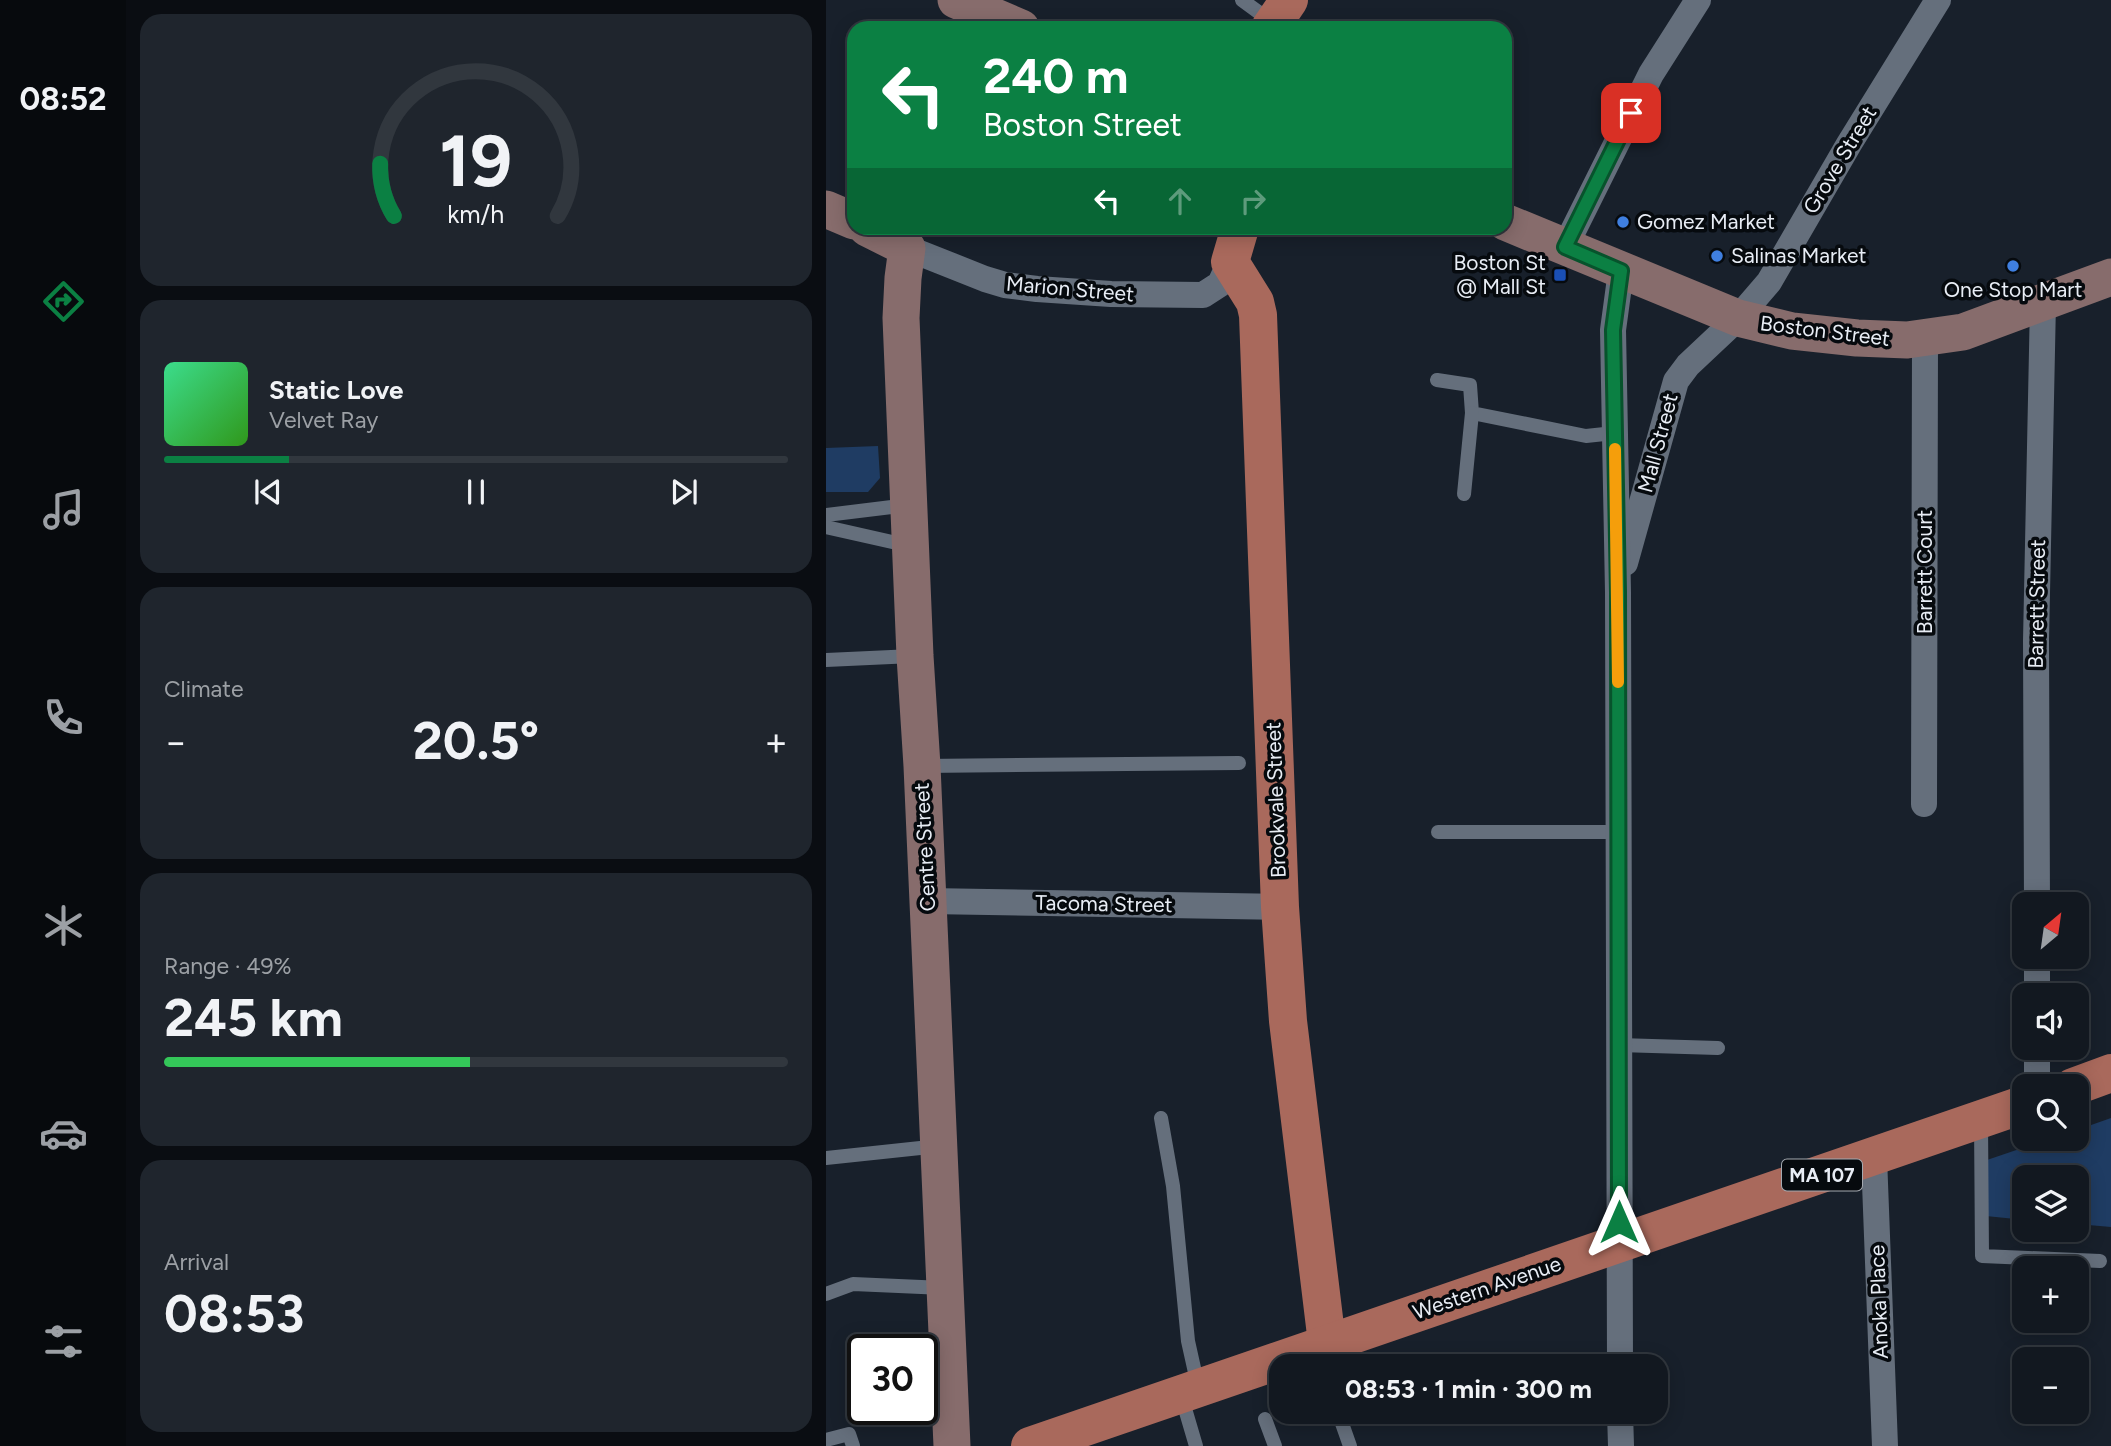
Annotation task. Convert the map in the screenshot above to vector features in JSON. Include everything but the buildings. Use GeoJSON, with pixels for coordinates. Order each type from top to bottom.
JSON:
{"type":"FeatureCollection","features":[{"type":"Feature","properties":{"kind":"main road"},"geometry":{"type":"LineString","coordinates":[[956,0],[1009,16]]}},
{"type":"Feature","properties":{"kind":"main road"},"geometry":{"type":"LineString","coordinates":[[826,209],[847,218]]}},
{"type":"Feature","properties":{"kind":"main road","name":"Boston Street"},"geometry":{"type":"LineString","coordinates":[[1512,225],[1738,318],[1803,333],[1925,340],[1977,328],[2111,277]]}},
{"type":"Feature","properties":{"kind":"main road","name":"Marion Street"},"geometry":{"type":"LineString","coordinates":[[882,235],[907,247]]}},
{"type":"Feature","properties":{"kind":"main road","name":"Brookvale Street"},"geometry":{"type":"LineString","coordinates":[[1235,245],[1258,315],[1280,907],[1288,1021],[1328,1349]]}},
{"type":"Feature","properties":{"kind":"main road","name":"Centre Street"},"geometry":{"type":"LineString","coordinates":[[907,247],[901,309],[953,1446]]}},
{"type":"Feature","properties":{"kind":"main road"},"geometry":{"type":"LineString","coordinates":[[2089,1081],[2111,1073]]}},
{"type":"Feature","properties":{"kind":"main road","name":"Western Avenue"},"geometry":{"type":"LineString","coordinates":[[1030,1446],[1189,1390],[1328,1349],[1619,1244],[2012,1108]]}},
{"type":"Feature","properties":{"kind":"street"},"geometry":{"type":"LineString","coordinates":[[1565,247],[1651,74],[1698,0]]}},
{"type":"Feature","properties":{"kind":"street","name":"Grove Street"},"geometry":{"type":"LineString","coordinates":[[1738,318],[1769,282],[1938,0]]}},
{"type":"Feature","properties":{"kind":"street","name":"Marion Street"},"geometry":{"type":"LineString","coordinates":[[907,247],[1006,285],[1111,294],[1203,295],[1220,284],[1235,245]]}},
{"type":"Feature","properties":{"kind":"street","name":"Mall Street"},"geometry":{"type":"LineString","coordinates":[[1620,1354],[1618,592],[1613,330],[1621,271]]}},
{"type":"Feature","properties":{"kind":"street","name":"Barrett Street"},"geometry":{"type":"LineString","coordinates":[[2037,892],[2036,641],[2043,302]]}},
{"type":"Feature","properties":{"kind":"street","name":"Mall Street"},"geometry":{"type":"LineString","coordinates":[[1618,592],[1673,387],[1688,365],[1738,318]]}},
{"type":"Feature","properties":{"kind":"street","name":"Barrett Court"},"geometry":{"type":"LineString","coordinates":[[1924,804],[1925,340]]}},
{"type":"Feature","properties":{"kind":"street","name":"Tacoma Street"},"geometry":{"type":"LineString","coordinates":[[928,901],[1280,907]]}},
{"type":"Feature","properties":{"kind":"street","name":"Anoka Place"},"geometry":{"type":"LineString","coordinates":[[1874,1157],[1885,1446]]}},
{"type":"Feature","properties":{"kind":"street"},"geometry":{"type":"LineString","coordinates":[[1620,1424],[1620,1446]]}},
{"type":"Feature","properties":{"kind":"lane"},"geometry":{"type":"LineString","coordinates":[[1242,0],[1278,17]]}},
{"type":"Feature","properties":{"kind":"lane"},"geometry":{"type":"LineString","coordinates":[[1437,380],[1470,385],[1472,413],[1464,494]]}},
{"type":"Feature","properties":{"kind":"lane"},"geometry":{"type":"LineString","coordinates":[[1472,413],[1586,436],[1614,433]]}},
{"type":"Feature","properties":{"kind":"lane"},"geometry":{"type":"LineString","coordinates":[[826,515],[910,504]]}},
{"type":"Feature","properties":{"kind":"lane"},"geometry":{"type":"LineString","coordinates":[[826,527],[912,547]]}},
{"type":"Feature","properties":{"kind":"lane"},"geometry":{"type":"LineString","coordinates":[[826,660],[915,656]]}},
{"type":"Feature","properties":{"kind":"lane"},"geometry":{"type":"LineString","coordinates":[[922,766],[1240,763]]}},
{"type":"Feature","properties":{"kind":"lane"},"geometry":{"type":"LineString","coordinates":[[1438,832],[1619,832]]}},
{"type":"Feature","properties":{"kind":"lane"},"geometry":{"type":"LineString","coordinates":[[1619,1045],[1718,1048]]}},
{"type":"Feature","properties":{"kind":"lane"},"geometry":{"type":"LineString","coordinates":[[1161,1118],[1172,1186],[1196,1446]]}},
{"type":"Feature","properties":{"kind":"lane"},"geometry":{"type":"LineString","coordinates":[[1981,1119],[1982,1256],[2100,1261]]}},
{"type":"Feature","properties":{"kind":"lane"},"geometry":{"type":"LineString","coordinates":[[826,1158],[940,1146]]}},
{"type":"Feature","properties":{"kind":"lane"},"geometry":{"type":"LineString","coordinates":[[826,1294],[853,1284],[945,1288]]}},
{"type":"Feature","properties":{"kind":"lane"},"geometry":{"type":"LineString","coordinates":[[1265,1419],[1275,1446]]}},
{"type":"Feature","properties":{"kind":"lane"},"geometry":{"type":"LineString","coordinates":[[1342,1424],[1350,1446]]}},
{"type":"Feature","properties":{"kind":"lane"},"geometry":{"type":"LineString","coordinates":[[826,1440],[849,1434],[853,1446]]}},
{"type":"Feature","properties":{"kind":"shaded area"},"geometry":{"type":"Polygon","coordinates":[[[878,446],[880,478],[868,492],[826,492],[826,448],[878,446]]]}},
{"type":"Feature","properties":{"kind":"shaded area"},"geometry":{"type":"Polygon","coordinates":[[[2111,1118],[2111,1227],[2089,1225],[2089,1165],[2012,1165],[2012,1219],[1986,1216],[1987,1160],[2014,1151],[2089,1151],[2089,1126],[2111,1118]]]}},
{"type":"Feature","properties":{"kind":"slow traffic"},"geometry":{"type":"LineString","coordinates":[[1615,449],[1618,682]]}},
{"type":"Feature","properties":{"kind":"place","name":"Gomez Market"},"geometry":{"type":"Point","coordinates":[1623,222]}},
{"type":"Feature","properties":{"kind":"place","name":"Salinas Market"},"geometry":{"type":"Point","coordinates":[1717,256]}},
{"type":"Feature","properties":{"kind":"place","name":"One Stop Mart"},"geometry":{"type":"Point","coordinates":[2013,266]}},
{"type":"Feature","properties":{"kind":"place","name":"Boston St @ Mall St"},"geometry":{"type":"Point","coordinates":[1560,275]}},
{"type":"Feature","properties":{"kind":"route"},"geometry":{"type":"LineString","coordinates":[[1619,1222],[1618,592],[1613,330],[1621,271],[1565,247],[1631,113]]}}]}
